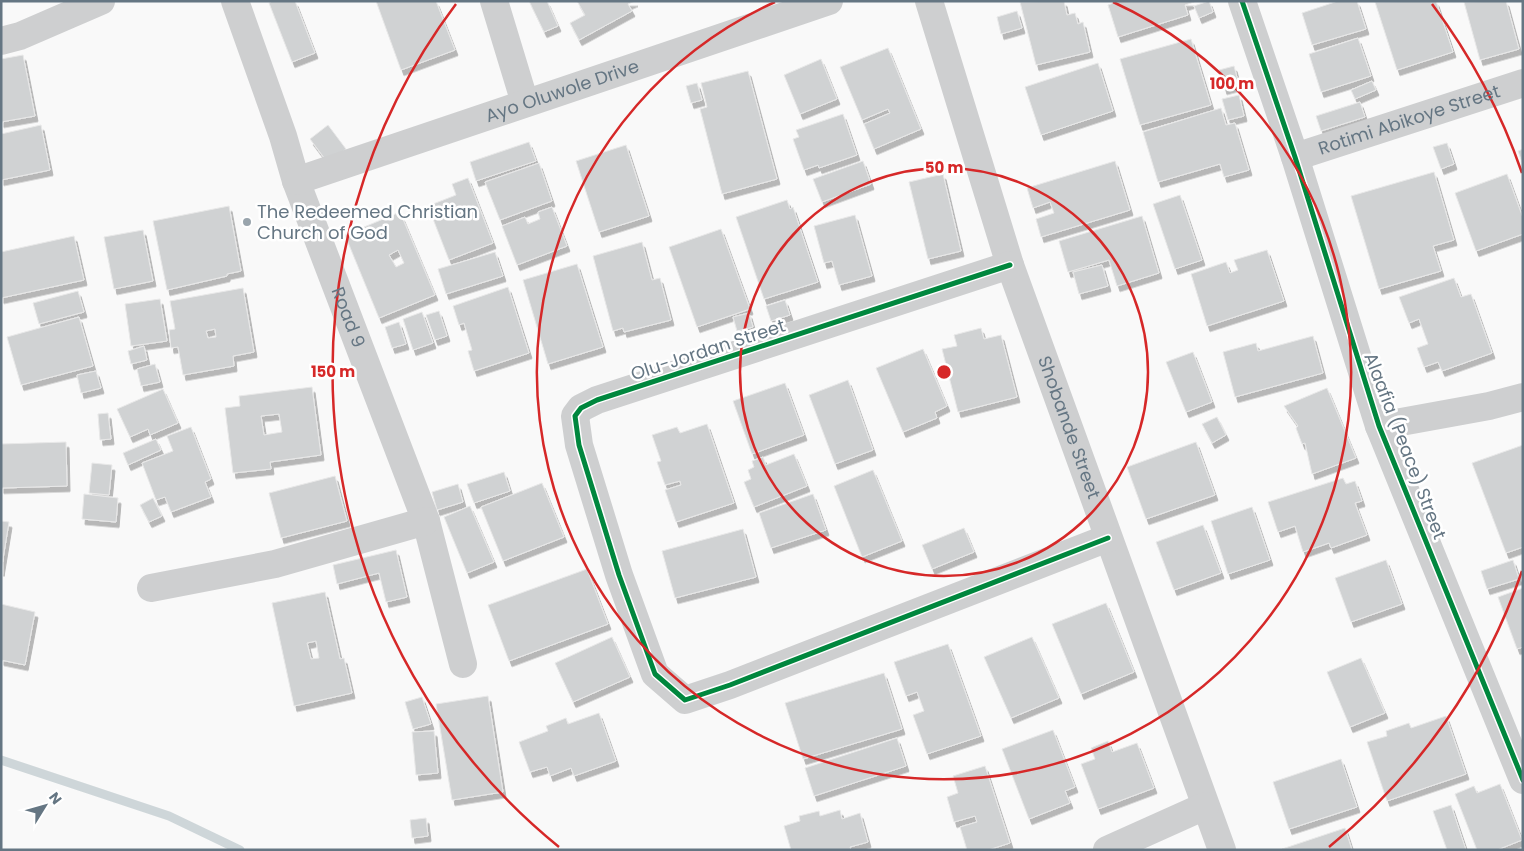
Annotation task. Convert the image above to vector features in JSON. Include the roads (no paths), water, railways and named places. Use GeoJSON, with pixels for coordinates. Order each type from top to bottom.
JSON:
{"type":"FeatureCollection","features":[{"type":"Feature","properties":{"kind":"street"},"geometry":{"type":"LineString","coordinates":[[1,41],[20,36],[101,1]]}},
{"type":"Feature","properties":{"kind":"street","name":"Road 9"},"geometry":{"type":"LineString","coordinates":[[235,1],[283,136],[296,181],[426,521],[463,664]]}},
{"type":"Feature","properties":{"kind":"street"},"geometry":{"type":"LineString","coordinates":[[494,1],[525,103]]}},
{"type":"Feature","properties":{"kind":"street","name":"Ayo Oluwole Drive"},"geometry":{"type":"LineString","coordinates":[[296,181],[829,1]]}},
{"type":"Feature","properties":{"kind":"street","name":"Shobande Street"},"geometry":{"type":"LineString","coordinates":[[929,1],[1010,265],[1222,850]]}},
{"type":"Feature","properties":{"kind":"street","name":"Alaafia (Peace) Street"},"geometry":{"type":"LineString","coordinates":[[1242,1],[1294,157],[1379,426],[1523,780]]}},
{"type":"Feature","properties":{"kind":"street","name":"Rotimi Abikoye Street"},"geometry":{"type":"LineString","coordinates":[[1294,157],[1523,83]]}},
{"type":"Feature","properties":{"kind":"street","name":"Olu-Jordan Street"},"geometry":{"type":"LineString","coordinates":[[1010,265],[597,400],[581,408],[575,416],[579,445],[619,575],[655,674],[685,700],[739,681],[1108,538]]}},
{"type":"Feature","properties":{"kind":"street"},"geometry":{"type":"LineString","coordinates":[[1379,426],[1489,406],[1523,397]]}},
{"type":"Feature","properties":{"kind":"street"},"geometry":{"type":"LineString","coordinates":[[151,588],[275,564],[426,521]]}},
{"type":"Feature","properties":{"kind":"street"},"geometry":{"type":"LineString","coordinates":[[1107,850],[1205,806]]}},
{"type":"Feature","properties":{"kind":"waterway"},"geometry":{"type":"LineString","coordinates":[[1,760],[169,816],[240,850]]}},
{"type":"Feature","properties":{"kind":"place","name":"The Redeemed Christian Church of God"},"geometry":{"type":"Point","coordinates":[247,222]}}]}
